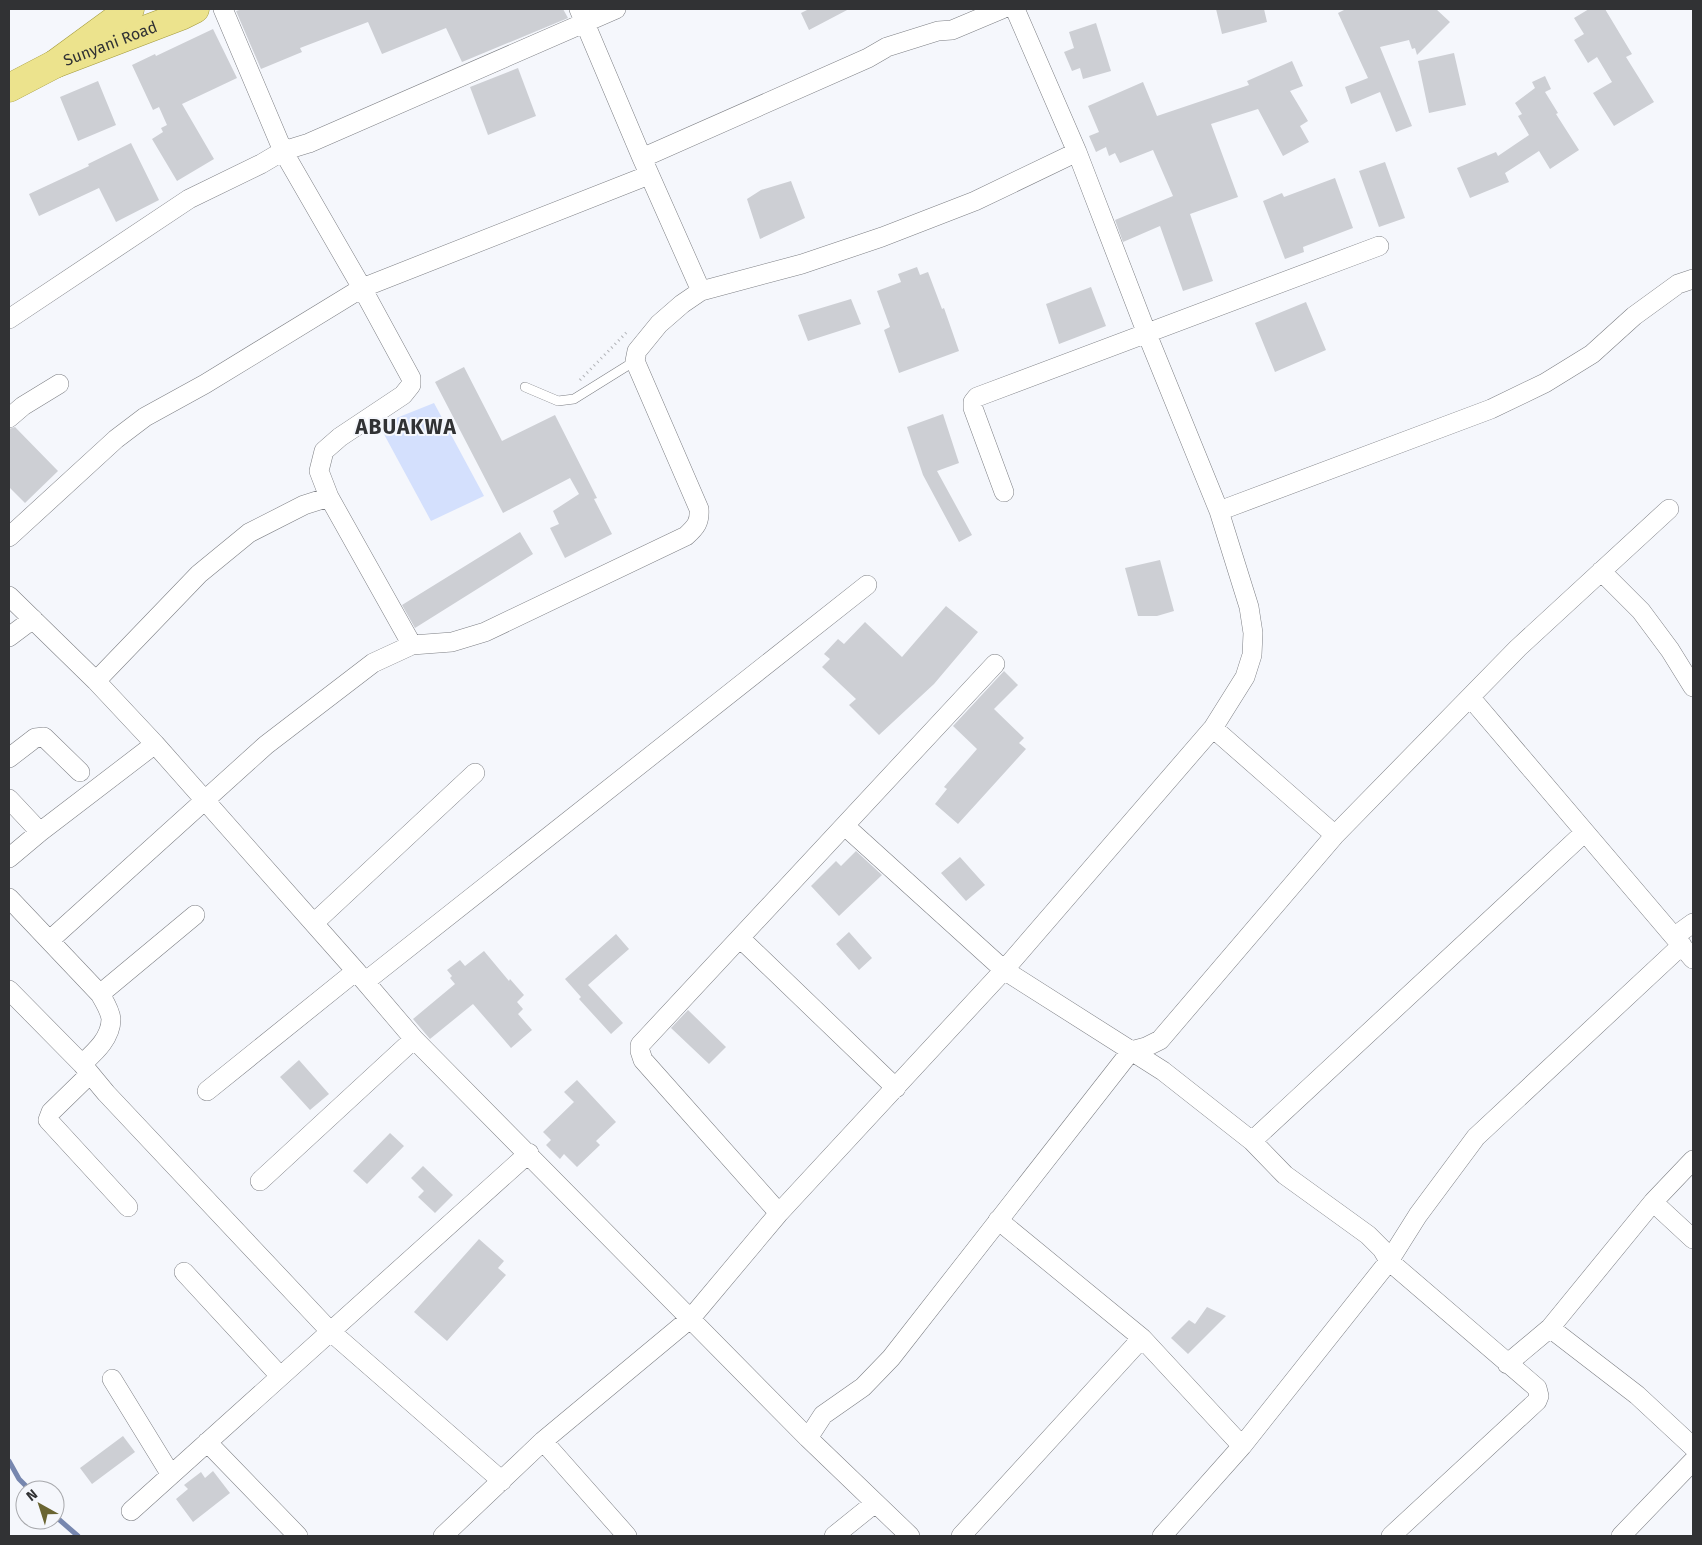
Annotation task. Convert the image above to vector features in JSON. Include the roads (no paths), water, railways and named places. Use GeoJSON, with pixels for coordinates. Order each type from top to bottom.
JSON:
{"type":"FeatureCollection","features":[{"type":"Feature","properties":{"kind":"main road","name":"Sunyani Road"},"geometry":{"type":"LineString","coordinates":[[55,64],[130,9]]}},
{"type":"Feature","properties":{"kind":"main road","name":"Sunyani Road"},"geometry":{"type":"LineString","coordinates":[[55,64],[182,16],[195,9]]}},
{"type":"Feature","properties":{"kind":"main road"},"geometry":{"type":"LineString","coordinates":[[9,88],[55,64]]}},
{"type":"Feature","properties":{"kind":"street"},"geometry":{"type":"LineString","coordinates":[[223,9],[283,151],[362,288],[411,378],[410,386],[403,395],[340,437],[324,450],[319,470],[329,497],[412,645]]}},
{"type":"Feature","properties":{"kind":"street"},"geometry":{"type":"LineString","coordinates":[[9,319],[189,199],[261,164],[283,151],[308,143],[582,15],[616,9]]}},
{"type":"Feature","properties":{"kind":"street"},"geometry":{"type":"LineString","coordinates":[[642,158],[868,58],[887,47],[938,31],[952,30],[1002,9]]}},
{"type":"Feature","properties":{"kind":"street"},"geometry":{"type":"LineString","coordinates":[[443,1536],[543,1442],[691,1318],[779,1213],[1004,970],[1213,728],[1245,678],[1252,655],[1253,632],[1250,607],[1219,511],[1147,334],[1077,152],[1015,9]]}},
{"type":"Feature","properties":{"kind":"street"},"geometry":{"type":"LineString","coordinates":[[582,15],[649,175],[701,291]]}},
{"type":"Feature","properties":{"kind":"street"},"geometry":{"type":"LineString","coordinates":[[50,940],[266,745],[373,663],[412,645],[452,642],[485,632],[686,536],[695,527],[700,520],[699,509],[635,362],[637,351],[660,324],[682,304],[701,291],[802,264],[882,237],[975,201],[1077,152]]}},
{"type":"Feature","properties":{"kind":"street"},"geometry":{"type":"LineString","coordinates":[[9,537],[116,439],[145,417],[205,384],[362,288],[649,175]]}},
{"type":"Feature","properties":{"kind":"street"},"geometry":{"type":"LineString","coordinates":[[1004,492],[972,408],[973,402],[977,397],[1379,246]]}},
{"type":"Feature","properties":{"kind":"street"},"geometry":{"type":"LineString","coordinates":[[1219,511],[1491,409],[1545,383],[1592,354],[1634,316],[1678,284],[1693,280]]}},
{"type":"Feature","properties":{"kind":"street"},"geometry":{"type":"LineString","coordinates":[[9,418],[23,406],[59,384]]}},
{"type":"Feature","properties":{"kind":"street"},"geometry":{"type":"LineString","coordinates":[[96,680],[199,574],[249,533],[304,505],[329,497]]}},
{"type":"Feature","properties":{"kind":"street"},"geometry":{"type":"LineString","coordinates":[[808,1438],[824,1415],[862,1387],[891,1358],[1131,1051],[1146,1047],[1160,1040],[1336,836],[1518,648],[1669,509]]}},
{"type":"Feature","properties":{"kind":"street"},"geometry":{"type":"LineString","coordinates":[[1601,572],[1646,617],[1670,650],[1693,687]]}},
{"type":"Feature","properties":{"kind":"street"},"geometry":{"type":"LineString","coordinates":[[207,1091],[361,976],[867,585]]}},
{"type":"Feature","properties":{"kind":"street"},"geometry":{"type":"LineString","coordinates":[[9,596],[96,680],[155,744],[361,976],[414,1039],[808,1438],[910,1536]]}},
{"type":"Feature","properties":{"kind":"street"},"geometry":{"type":"LineString","coordinates":[[9,638],[33,619]]}},
{"type":"Feature","properties":{"kind":"street"},"geometry":{"type":"LineString","coordinates":[[779,1213],[643,1060],[640,1045],[996,664]]}},
{"type":"Feature","properties":{"kind":"street"},"geometry":{"type":"LineString","coordinates":[[1470,698],[1683,947]]}},
{"type":"Feature","properties":{"kind":"street"},"geometry":{"type":"LineString","coordinates":[[1213,728],[1336,836]]}},
{"type":"Feature","properties":{"kind":"street"},"geometry":{"type":"LineString","coordinates":[[9,758],[35,738],[44,737],[80,772]]}},
{"type":"Feature","properties":{"kind":"street"},"geometry":{"type":"LineString","coordinates":[[9,858],[155,744]]}},
{"type":"Feature","properties":{"kind":"street"},"geometry":{"type":"LineString","coordinates":[[314,923],[474,773]]}},
{"type":"Feature","properties":{"kind":"street"},"geometry":{"type":"LineString","coordinates":[[9,800],[40,832]]}},
{"type":"Feature","properties":{"kind":"street"},"geometry":{"type":"LineString","coordinates":[[845,826],[1004,970],[1163,1071],[1252,1142],[1285,1174],[1368,1235],[1382,1249],[1389,1261],[1536,1388],[1539,1396],[1537,1401],[1391,1536]]}},
{"type":"Feature","properties":{"kind":"street"},"geometry":{"type":"LineString","coordinates":[[1252,1142],[1585,832]]}},
{"type":"Feature","properties":{"kind":"street"},"geometry":{"type":"LineString","coordinates":[[9,898],[100,994],[107,1005],[111,1018],[109,1028],[99,1049],[86,1069],[50,1112],[48,1120],[128,1207]]}},
{"type":"Feature","properties":{"kind":"street"},"geometry":{"type":"LineString","coordinates":[[100,994],[195,915]]}},
{"type":"Feature","properties":{"kind":"street"},"geometry":{"type":"LineString","coordinates":[[1162,1536],[1242,1446],[1389,1261],[1418,1215],[1476,1137],[1683,947],[1693,923]]}},
{"type":"Feature","properties":{"kind":"street"},"geometry":{"type":"LineString","coordinates":[[740,938],[896,1088]]}},
{"type":"Feature","properties":{"kind":"street"},"geometry":{"type":"LineString","coordinates":[[9,990],[86,1069],[106,1093],[330,1331],[502,1481]]}},
{"type":"Feature","properties":{"kind":"street"},"geometry":{"type":"LineString","coordinates":[[260,1181],[414,1039]]}},
{"type":"Feature","properties":{"kind":"street"},"geometry":{"type":"LineString","coordinates":[[131,1511],[528,1153]]}},
{"type":"Feature","properties":{"kind":"street"},"geometry":{"type":"LineString","coordinates":[[1507,1364],[1550,1328],[1653,1202],[1693,1160]]}},
{"type":"Feature","properties":{"kind":"street"},"geometry":{"type":"LineString","coordinates":[[1653,1202],[1693,1239]]}},
{"type":"Feature","properties":{"kind":"street"},"geometry":{"type":"LineString","coordinates":[[998,1220],[1142,1338],[1242,1446]]}},
{"type":"Feature","properties":{"kind":"street"},"geometry":{"type":"LineString","coordinates":[[184,1272],[280,1376]]}},
{"type":"Feature","properties":{"kind":"street"},"geometry":{"type":"LineString","coordinates":[[1550,1328],[1637,1395],[1693,1447]]}},
{"type":"Feature","properties":{"kind":"street"},"geometry":{"type":"LineString","coordinates":[[961,1536],[1142,1338]]}},
{"type":"Feature","properties":{"kind":"street"},"geometry":{"type":"LineString","coordinates":[[112,1379],[171,1475]]}},
{"type":"Feature","properties":{"kind":"street"},"geometry":{"type":"LineString","coordinates":[[208,1442],[298,1536]]}},
{"type":"Feature","properties":{"kind":"street"},"geometry":{"type":"LineString","coordinates":[[543,1442],[627,1536]]}},
{"type":"Feature","properties":{"kind":"street"},"geometry":{"type":"LineString","coordinates":[[1621,1536],[1693,1461]]}},
{"type":"Feature","properties":{"kind":"street"},"geometry":{"type":"LineString","coordinates":[[834,1536],[875,1502]]}},
{"type":"Feature","properties":{"kind":"lane"},"geometry":{"type":"LineString","coordinates":[[524,387],[558,401],[574,399],[635,362]]}},
{"type":"Feature","properties":{"kind":"waterway"},"geometry":{"type":"LineString","coordinates":[[9,1461],[20,1480]]}},
{"type":"Feature","properties":{"kind":"waterway"},"geometry":{"type":"LineString","coordinates":[[65,1525],[78,1536]]}},
{"type":"Feature","properties":{"kind":"district","name":"ABUAKWA"},"geometry":{"type":"Point","coordinates":[406,427]}}]}
